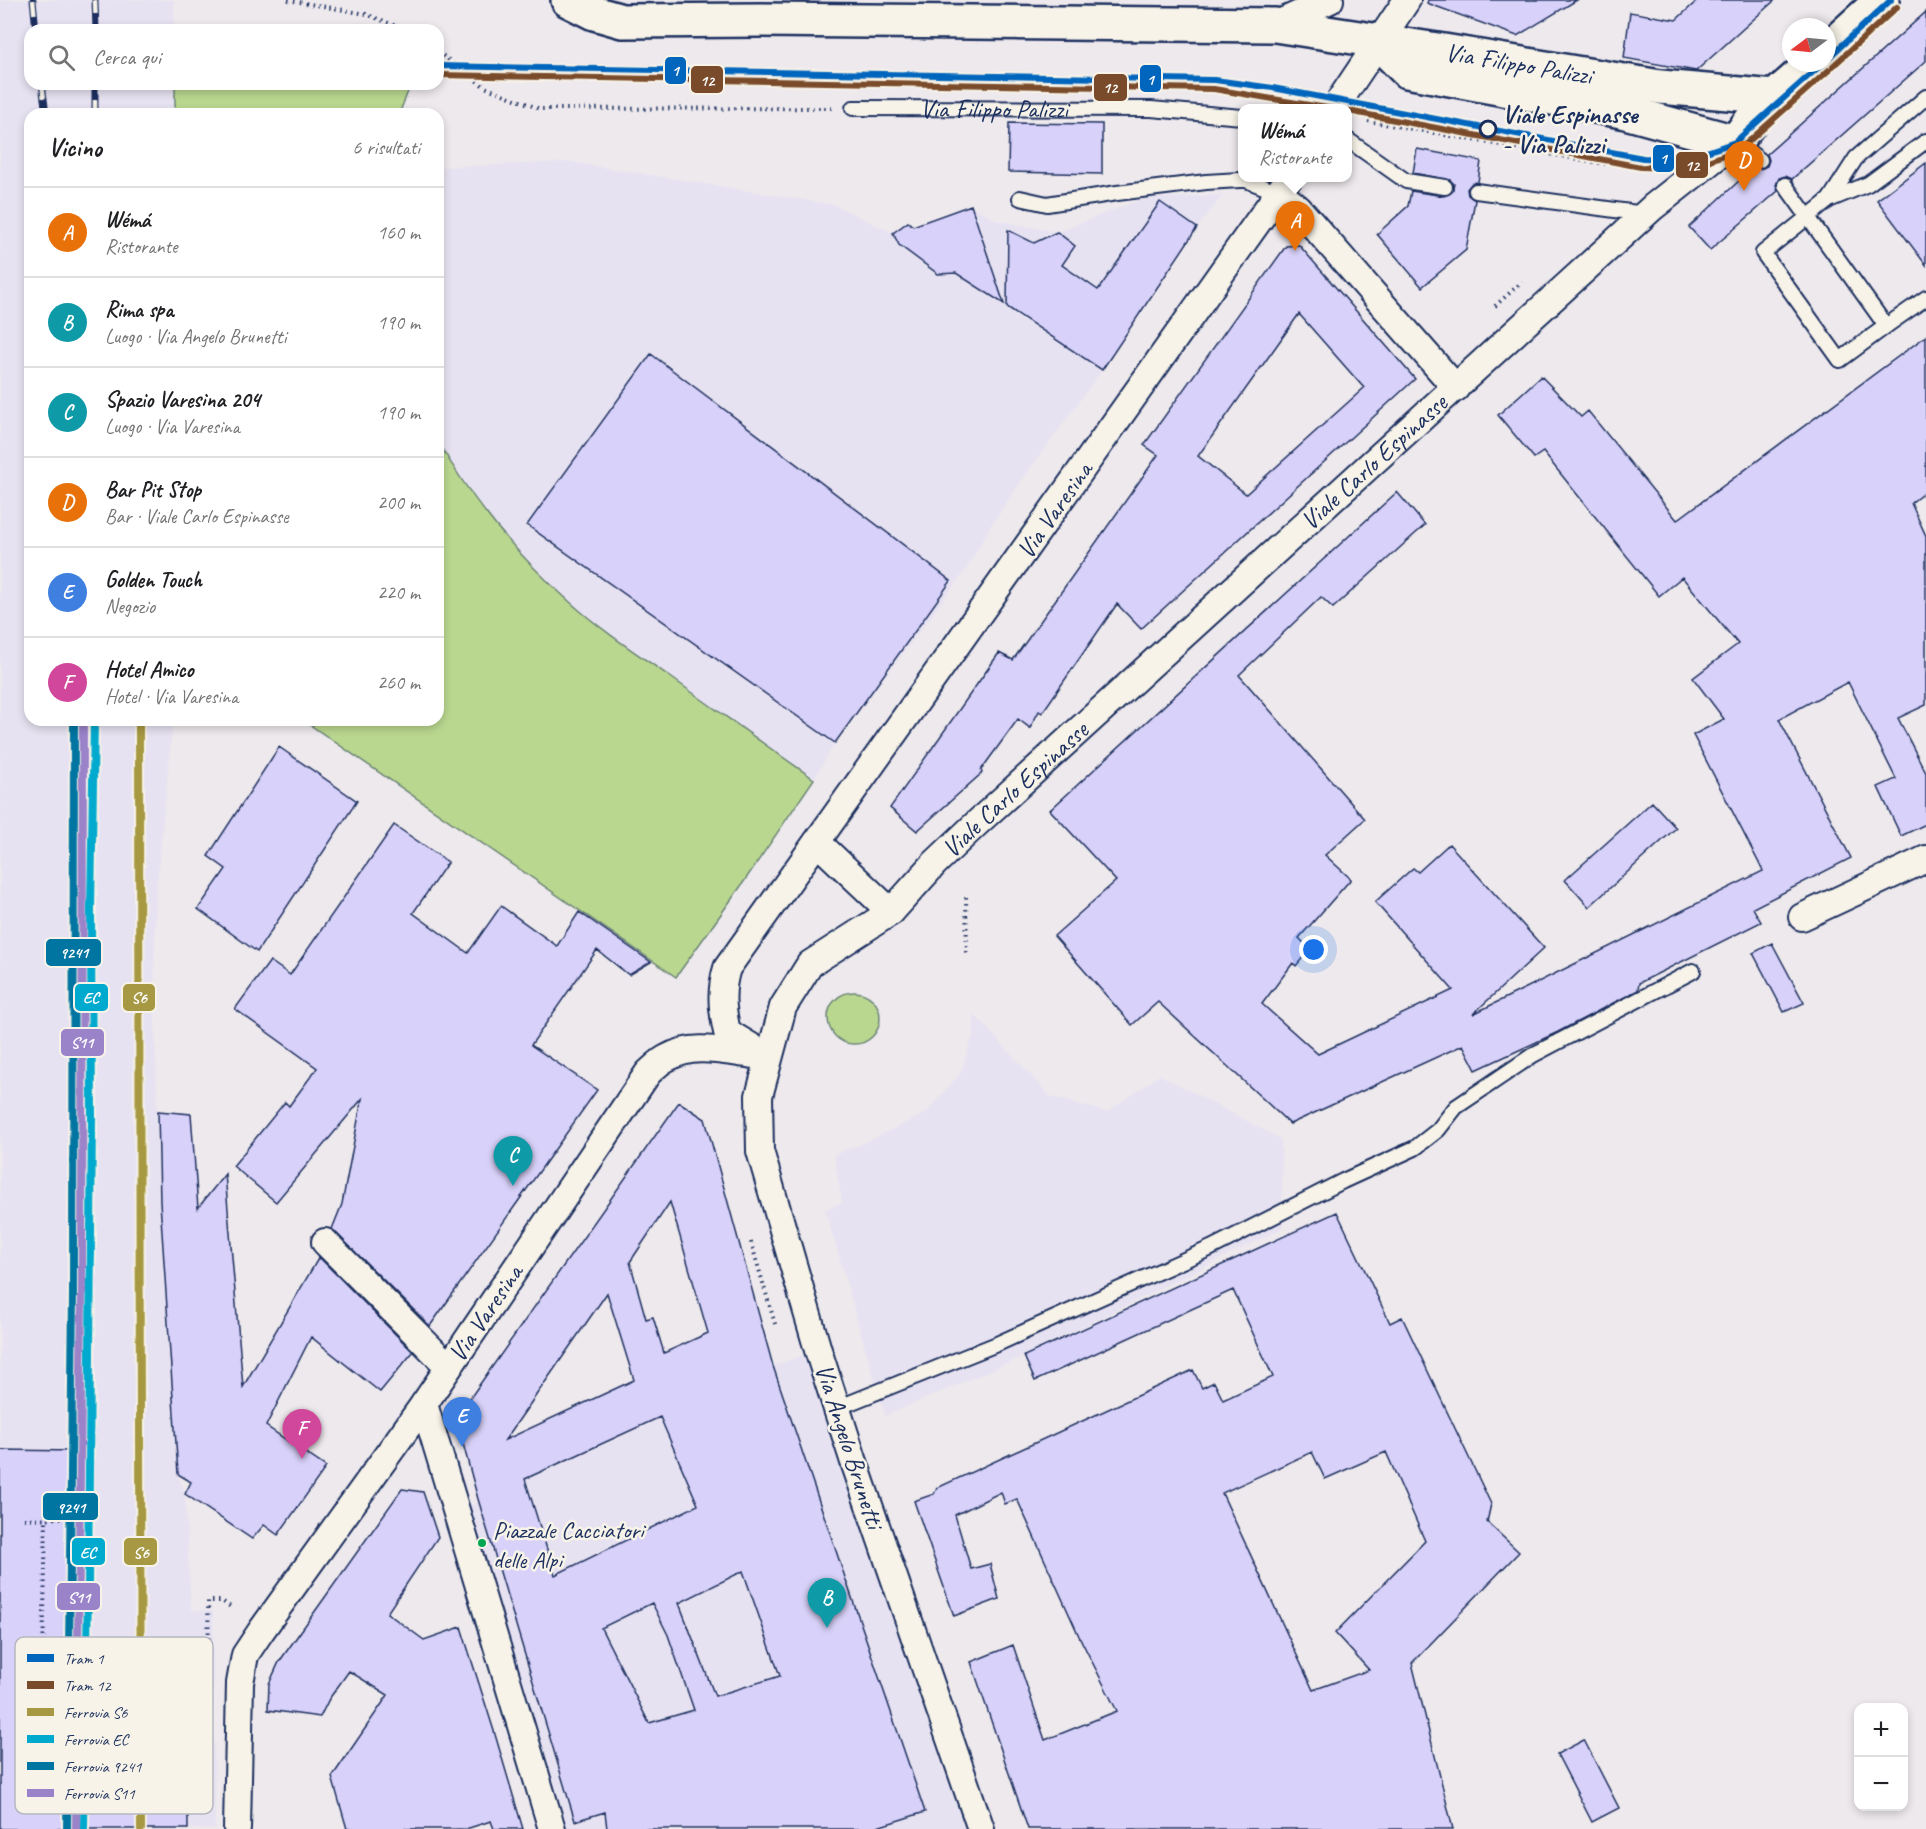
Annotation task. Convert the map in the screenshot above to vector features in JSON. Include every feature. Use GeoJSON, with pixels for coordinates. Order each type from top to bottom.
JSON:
{"type":"FeatureCollection","features":[{"type":"Feature","properties":{"kind":"street","name":"Via Filippo Palizzi"},"geometry":{"type":"LineString","coordinates":[[568,0],[594,13],[622,21],[761,20],[1275,25],[1660,87],[1775,97]]}},
{"type":"Feature","properties":{"kind":"street","name":"Via Filippo Palizzi"},"geometry":{"type":"LineString","coordinates":[[692,0],[761,20]]}},
{"type":"Feature","properties":{"kind":"street"},"geometry":{"type":"LineString","coordinates":[[1275,25],[1330,0]]}},
{"type":"Feature","properties":{"kind":"street"},"geometry":{"type":"LineString","coordinates":[[1337,104],[1407,0]]}},
{"type":"Feature","properties":{"kind":"street"},"geometry":{"type":"LineString","coordinates":[[1836,42],[1882,0]]}},
{"type":"Feature","properties":{"kind":"street","name":"Via Filippo Palizzi"},"geometry":{"type":"LineString","coordinates":[[1378,42],[1407,70],[1622,111],[1748,151]]}},
{"type":"Feature","properties":{"kind":"street","name":"Viale Carlo Espinasse"},"geometry":{"type":"LineString","coordinates":[[891,912],[935,863],[1649,211],[1748,151],[1757,113],[1803,72]]}},
{"type":"Feature","properties":{"kind":"street","name":"Via Filippo Palizzi"},"geometry":{"type":"LineString","coordinates":[[1660,87],[1715,120],[1748,151]]}},
{"type":"Feature","properties":{"kind":"street"},"geometry":{"type":"LineString","coordinates":[[1284,185],[1298,208],[1456,388]]}},
{"type":"Feature","properties":{"kind":"street","name":"Via Varesina"},"geometry":{"type":"LineString","coordinates":[[817,842],[1284,185]]}},
{"type":"Feature","properties":{"kind":"street"},"geometry":{"type":"LineString","coordinates":[[817,842],[891,912],[810,964],[783,1007],[768,1057],[727,1032],[722,1010],[722,983],[728,968],[817,842]]}},
{"type":"Feature","properties":{"kind":"street"},"geometry":{"type":"LineString","coordinates":[[1802,918],[1926,858]]}},
{"type":"Feature","properties":{"kind":"street","name":"Via Varesina"},"geometry":{"type":"LineString","coordinates":[[237,1829],[240,1683],[245,1655],[424,1404],[648,1072],[667,1057],[692,1050],[718,1049],[768,1057]]}},
{"type":"Feature","properties":{"kind":"street","name":"Via Angelo Brunetti"},"geometry":{"type":"LineString","coordinates":[[768,1057],[759,1096],[760,1150],[837,1408],[981,1829]]}},
{"type":"Feature","properties":{"kind":"street"},"geometry":{"type":"LineString","coordinates":[[325,1242],[449,1366]]}},
{"type":"Feature","properties":{"kind":"street"},"geometry":{"type":"LineString","coordinates":[[424,1404],[552,1829]]}},
{"type":"Feature","properties":{"kind":"lane"},"geometry":{"type":"LineString","coordinates":[[1926,97],[1856,158],[1829,200],[1763,253],[1840,360],[1926,297]]}},
{"type":"Feature","properties":{"kind":"lane","name":"Via Filippo Palizzi"},"geometry":{"type":"LineString","coordinates":[[853,108],[1151,109],[1238,117]]}},
{"type":"Feature","properties":{"kind":"lane"},"geometry":{"type":"LineString","coordinates":[[1829,200],[1868,184],[1926,141]]}},
{"type":"Feature","properties":{"kind":"lane"},"geometry":{"type":"LineString","coordinates":[[1352,143],[1406,181],[1445,187]]}},
{"type":"Feature","properties":{"kind":"lane"},"geometry":{"type":"LineString","coordinates":[[1020,198],[1047,204],[1128,191],[1238,180]]}},
{"type":"Feature","properties":{"kind":"lane"},"geometry":{"type":"LineString","coordinates":[[1261,182],[1284,185]]}},
{"type":"Feature","properties":{"kind":"lane"},"geometry":{"type":"LineString","coordinates":[[1785,185],[1886,326]]}},
{"type":"Feature","properties":{"kind":"lane"},"geometry":{"type":"LineString","coordinates":[[1476,191],[1637,213],[1649,211]]}},
{"type":"Feature","properties":{"kind":"lane"},"geometry":{"type":"LineString","coordinates":[[837,1408],[997,1344],[1210,1248],[1414,1148],[1438,1130],[1456,1107],[1533,1055],[1693,970]]}},
{"type":"Feature","properties":{"kind":"path"},"geometry":{"type":"LineString","coordinates":[[288,0],[366,14],[391,24]]}},
{"type":"Feature","properties":{"kind":"path"},"geometry":{"type":"LineString","coordinates":[[444,56],[485,87],[540,109],[853,108]]}},
{"type":"Feature","properties":{"kind":"path"},"geometry":{"type":"LineString","coordinates":[[1368,121],[1605,164]]}},
{"type":"Feature","properties":{"kind":"path"},"geometry":{"type":"LineString","coordinates":[[1495,306],[1521,282]]}},
{"type":"Feature","properties":{"kind":"path"},"geometry":{"type":"LineString","coordinates":[[966,897],[967,955]]}},
{"type":"Feature","properties":{"kind":"path"},"geometry":{"type":"LineString","coordinates":[[751,1242],[775,1324]]}},
{"type":"Feature","properties":{"kind":"path"},"geometry":{"type":"LineString","coordinates":[[43,1637],[46,1518]]}},
{"type":"Feature","properties":{"kind":"path"},"geometry":{"type":"LineString","coordinates":[[24,1519],[63,1518]]}},
{"type":"Feature","properties":{"kind":"path"},"geometry":{"type":"LineString","coordinates":[[209,1637],[208,1601],[222,1601],[232,1608]]}},
{"type":"Feature","properties":{"kind":"shaded area"},"geometry":{"type":"Polygon","coordinates":[[[0,0],[174,0],[174,24],[24,24],[24,90],[175,90],[175,108],[24,108],[24,726],[172,726],[156,893],[154,986],[160,1202],[178,1474],[185,1494],[191,1610],[213,1611],[215,1829],[0,1829],[0,0]]]}},
{"type":"Feature","properties":{"kind":"shaded area"},"geometry":{"type":"Polygon","coordinates":[[[570,162],[835,205],[893,233],[908,222],[913,226],[971,205],[996,220],[1057,232],[1142,199],[1223,195],[1197,228],[1102,370],[1022,480],[990,527],[966,570],[835,743],[814,779],[614,637],[571,603],[495,525],[456,472],[444,451],[444,167],[570,162]]]}},
{"type":"Feature","properties":{"kind":"shaded area"},"geometry":{"type":"Polygon","coordinates":[[[974,1014],[1051,1097],[1107,1112],[1160,1075],[1281,1139],[1283,1228],[1024,1356],[885,1416],[825,1209],[842,1203],[834,1155],[926,1113],[961,1072],[974,1031],[974,1014]]]}},
{"type":"Feature","properties":{"kind":"shaded area"},"geometry":{"type":"Polygon","coordinates":[[[818,1350],[983,1829],[552,1829],[456,1512],[773,1366],[818,1350]]]}},
{"type":"Feature","properties":{"kind":"green space"},"geometry":{"type":"Polygon","coordinates":[[[175,90],[409,90],[401,108],[175,108],[175,90]]]}},
{"type":"Feature","properties":{"kind":"green space"},"geometry":{"type":"Polygon","coordinates":[[[444,452],[497,527],[532,566],[570,602],[618,640],[814,779],[676,977],[312,726],[444,726],[444,452]]]}},
{"type":"Feature","properties":{"kind":"green space"},"geometry":{"type":"Polygon","coordinates":[[[849,992],[859,992],[869,996],[876,1003],[880,1018],[876,1033],[869,1040],[859,1044],[849,1044],[839,1040],[832,1033],[828,1023],[828,1013],[832,1003],[839,996],[849,992]]]}},
{"type":"Feature","properties":{"kind":"building"},"geometry":{"type":"Polygon","coordinates":[[[1428,0],[1577,0],[1517,36],[1427,3],[1428,0]]]}},
{"type":"Feature","properties":{"kind":"building"},"geometry":{"type":"Polygon","coordinates":[[[1698,0],[1775,0],[1696,71],[1624,58],[1630,12],[1676,20],[1698,0]]]}},
{"type":"Feature","properties":{"kind":"building"},"geometry":{"type":"Polygon","coordinates":[[[1926,12],[1926,61],[1792,179],[1785,176],[1779,178],[1776,185],[1778,191],[1710,250],[1689,227],[1754,167],[1760,169],[1767,166],[1769,160],[1767,154],[1926,12]]]}},
{"type":"Feature","properties":{"kind":"building"},"geometry":{"type":"Polygon","coordinates":[[[1009,123],[1102,124],[1102,174],[1008,172],[1009,123]]]}},
{"type":"Feature","properties":{"kind":"building"},"geometry":{"type":"Polygon","coordinates":[[[1417,149],[1481,161],[1478,182],[1472,183],[1467,189],[1468,195],[1475,200],[1466,250],[1422,287],[1377,234],[1408,206],[1411,191],[1444,196],[1452,192],[1454,184],[1450,180],[1413,173],[1417,149]]]}},
{"type":"Feature","properties":{"kind":"building"},"geometry":{"type":"Polygon","coordinates":[[[1926,163],[1926,265],[1877,200],[1926,163]]]}},
{"type":"Feature","properties":{"kind":"building"},"geometry":{"type":"Polygon","coordinates":[[[1160,202],[1197,228],[1102,370],[1007,307],[1008,230],[1034,243],[1057,232],[1075,246],[1062,265],[1098,290],[1160,202]]]}},
{"type":"Feature","properties":{"kind":"building"},"geometry":{"type":"Polygon","coordinates":[[[971,205],[1004,304],[956,273],[938,274],[899,245],[893,233],[908,222],[913,226],[971,205]]]}},
{"type":"Feature","properties":{"kind":"building"},"geometry":{"type":"Polygon","coordinates":[[[1299,245],[1415,379],[1141,629],[1117,604],[1042,713],[1039,711],[1030,728],[1018,719],[981,770],[982,773],[917,831],[890,808],[999,653],[1013,660],[1158,455],[1144,445],[1286,246],[1299,245]],[[1299,314],[1198,456],[1246,494],[1364,388],[1299,314]]]}},
{"type":"Feature","properties":{"kind":"building"},"geometry":{"type":"Polygon","coordinates":[[[1926,336],[1926,491],[1911,503],[1926,536],[1926,705],[1898,718],[1926,773],[1926,824],[1901,836],[1878,787],[1896,779],[1848,682],[1779,719],[1851,858],[1753,908],[1761,922],[1639,983],[1638,990],[1558,1032],[1476,1070],[1463,1045],[1290,1124],[1158,1002],[1132,1025],[1054,936],[1116,881],[1050,810],[1397,492],[1425,525],[1333,608],[1321,597],[1239,675],[1365,819],[1325,855],[1351,879],[1299,938],[1310,949],[1296,966],[1293,963],[1262,1004],[1318,1054],[1453,990],[1375,902],[1413,868],[1418,872],[1449,844],[1544,948],[1473,1014],[1763,871],[1693,735],[1724,719],[1693,678],[1738,644],[1682,577],[1659,596],[1543,452],[1534,458],[1498,415],[1541,376],[1581,417],[1588,411],[1677,520],[1926,336]]]}},
{"type":"Feature","properties":{"kind":"building"},"geometry":{"type":"Polygon","coordinates":[[[651,354],[951,581],[835,743],[527,525],[651,354]]]}},
{"type":"Feature","properties":{"kind":"building"},"geometry":{"type":"Polygon","coordinates":[[[279,747],[357,801],[257,952],[198,909],[226,869],[208,856],[279,747]]]}},
{"type":"Feature","properties":{"kind":"building"},"geometry":{"type":"Polygon","coordinates":[[[1652,802],[1676,828],[1589,907],[1565,880],[1652,802]]]}},
{"type":"Feature","properties":{"kind":"building"},"geometry":{"type":"Polygon","coordinates":[[[394,825],[448,862],[413,913],[468,953],[501,906],[557,946],[579,912],[651,962],[629,975],[597,950],[531,1045],[597,1090],[430,1326],[332,1229],[342,1204],[362,1099],[276,1202],[233,1166],[285,1102],[289,1106],[317,1068],[235,1009],[270,961],[290,975],[394,825]]]}},
{"type":"Feature","properties":{"kind":"building"},"geometry":{"type":"Polygon","coordinates":[[[1772,943],[1804,1003],[1784,1012],[1753,953],[1772,943]]]}},
{"type":"Feature","properties":{"kind":"building"},"geometry":{"type":"Polygon","coordinates":[[[679,1102],[705,1119],[773,1366],[925,1812],[871,1829],[607,1829],[605,1812],[575,1821],[478,1499],[456,1418],[679,1102]],[[670,1202],[630,1262],[646,1319],[653,1317],[664,1353],[708,1333],[670,1202]],[[607,1293],[505,1440],[634,1380],[607,1293]],[[660,1417],[525,1479],[555,1575],[698,1505],[660,1417]],[[743,1571],[679,1603],[715,1696],[780,1676],[743,1571]],[[652,1603],[601,1628],[649,1723],[694,1710],[668,1635],[652,1603]]]}},
{"type":"Feature","properties":{"kind":"building"},"geometry":{"type":"Polygon","coordinates":[[[158,1111],[191,1114],[198,1208],[225,1174],[243,1387],[319,1257],[413,1352],[380,1392],[311,1337],[266,1426],[326,1467],[278,1535],[264,1525],[252,1539],[185,1494],[191,1482],[178,1474],[160,1202],[158,1111]]]}},
{"type":"Feature","properties":{"kind":"building"},"geometry":{"type":"Polygon","coordinates":[[[1337,1212],[1390,1323],[1402,1317],[1491,1504],[1487,1522],[1519,1552],[1412,1663],[1453,1829],[1028,1829],[971,1662],[1013,1645],[1045,1740],[1117,1711],[1079,1636],[1017,1499],[1005,1504],[1001,1492],[955,1515],[971,1569],[990,1564],[999,1599],[954,1616],[914,1501],[934,1494],[937,1488],[1193,1370],[1202,1388],[1214,1382],[1223,1400],[1273,1377],[1233,1290],[1035,1381],[1024,1356],[1337,1212]],[[1312,1452],[1222,1493],[1313,1690],[1369,1670],[1335,1633],[1425,1541],[1386,1452],[1325,1479],[1312,1452]]]}},
{"type":"Feature","properties":{"kind":"building"},"geometry":{"type":"Polygon","coordinates":[[[0,1450],[77,1451],[73,1637],[15,1637],[15,1814],[188,1814],[188,1829],[0,1829],[0,1450]]]}},
{"type":"Feature","properties":{"kind":"building"},"geometry":{"type":"Polygon","coordinates":[[[402,1489],[423,1492],[438,1537],[387,1613],[424,1640],[461,1627],[523,1829],[494,1829],[491,1821],[466,1829],[347,1829],[332,1777],[388,1695],[349,1671],[329,1699],[320,1717],[268,1710],[269,1684],[279,1662],[402,1489]]]}},
{"type":"Feature","properties":{"kind":"building"},"geometry":{"type":"Polygon","coordinates":[[[1584,1740],[1619,1808],[1592,1822],[1557,1754],[1584,1740]]]}},
{"type":"Feature","properties":{"kind":"railway"},"geometry":{"type":"LineString","coordinates":[[33,0],[35,24]]}},
{"type":"Feature","properties":{"kind":"railway"},"geometry":{"type":"LineString","coordinates":[[95,0],[96,24]]}},
{"type":"Feature","properties":{"kind":"railway"},"geometry":{"type":"LineString","coordinates":[[43,90],[45,108]]}},
{"type":"Feature","properties":{"kind":"railway"},"geometry":{"type":"LineString","coordinates":[[95,90],[95,108]]}},
{"type":"Feature","properties":{"kind":"tram line","name":"1"},"geometry":{"type":"LineString","coordinates":[[1836,51],[1891,0]]}},
{"type":"Feature","properties":{"kind":"tram line","name":"12"},"geometry":{"type":"LineString","coordinates":[[1836,63],[1897,7]]}},
{"type":"Feature","properties":{"kind":"tram line","name":"1"},"geometry":{"type":"LineString","coordinates":[[444,66],[1215,80],[1273,88],[1643,158],[1673,159],[1698,155],[1735,142],[1813,72]]}},
{"type":"Feature","properties":{"kind":"tram line","name":"12"},"geometry":{"type":"LineString","coordinates":[[1352,112],[1641,167],[1674,168],[1699,164],[1739,150],[1827,72]]}},
{"type":"Feature","properties":{"kind":"tram line","name":"12"},"geometry":{"type":"LineString","coordinates":[[444,75],[1214,89],[1303,104]]}},
{"type":"Feature","properties":{"kind":"rail line","name":"9241"},"geometry":{"type":"LineString","coordinates":[[69,1637],[73,1292],[74,726]]}},
{"type":"Feature","properties":{"kind":"rail line","name":"S11"},"geometry":{"type":"LineString","coordinates":[[78,1637],[82,1292],[83,726]]}},
{"type":"Feature","properties":{"kind":"rail line","name":"EC"},"geometry":{"type":"LineString","coordinates":[[87,1637],[94,726]]}},
{"type":"Feature","properties":{"kind":"rail line","name":"S6"},"geometry":{"type":"LineString","coordinates":[[139,726],[141,1637]]}},
{"type":"Feature","properties":{"kind":"rail line","name":"9241"},"geometry":{"type":"LineString","coordinates":[[67,1814],[67,1829]]}},
{"type":"Feature","properties":{"kind":"rail line","name":"S11"},"geometry":{"type":"LineString","coordinates":[[76,1814],[76,1829]]}},
{"type":"Feature","properties":{"kind":"rail line","name":"EC"},"geometry":{"type":"LineString","coordinates":[[84,1814],[84,1829]]}},
{"type":"Feature","properties":{"kind":"rail line","name":"S6"},"geometry":{"type":"LineString","coordinates":[[141,1814],[141,1829]]}},
{"type":"Feature","properties":{"kind":"place","name":"Viale Espinasse - Via Palizzi"},"geometry":{"type":"Point","coordinates":[1488,129]}},
{"type":"Feature","properties":{"kind":"place","name":"Bar Pit Stop"},"geometry":{"type":"Point","coordinates":[1744,191]}},
{"type":"Feature","properties":{"kind":"place","name":"Wémá"},"geometry":{"type":"Point","coordinates":[1295,251]}},
{"type":"Feature","properties":{"kind":"place","name":"Spazio Varesina 204"},"geometry":{"type":"Point","coordinates":[513,1186]}},
{"type":"Feature","properties":{"kind":"place","name":"Golden Touch"},"geometry":{"type":"Point","coordinates":[462,1447]}},
{"type":"Feature","properties":{"kind":"place","name":"Hotel Amico"},"geometry":{"type":"Point","coordinates":[302,1459]}},
{"type":"Feature","properties":{"kind":"place","name":"Piazzale Cacciatori delle Alpi"},"geometry":{"type":"Point","coordinates":[482,1543]}},
{"type":"Feature","properties":{"kind":"place","name":"Rima spa"},"geometry":{"type":"Point","coordinates":[827,1628]}}]}
